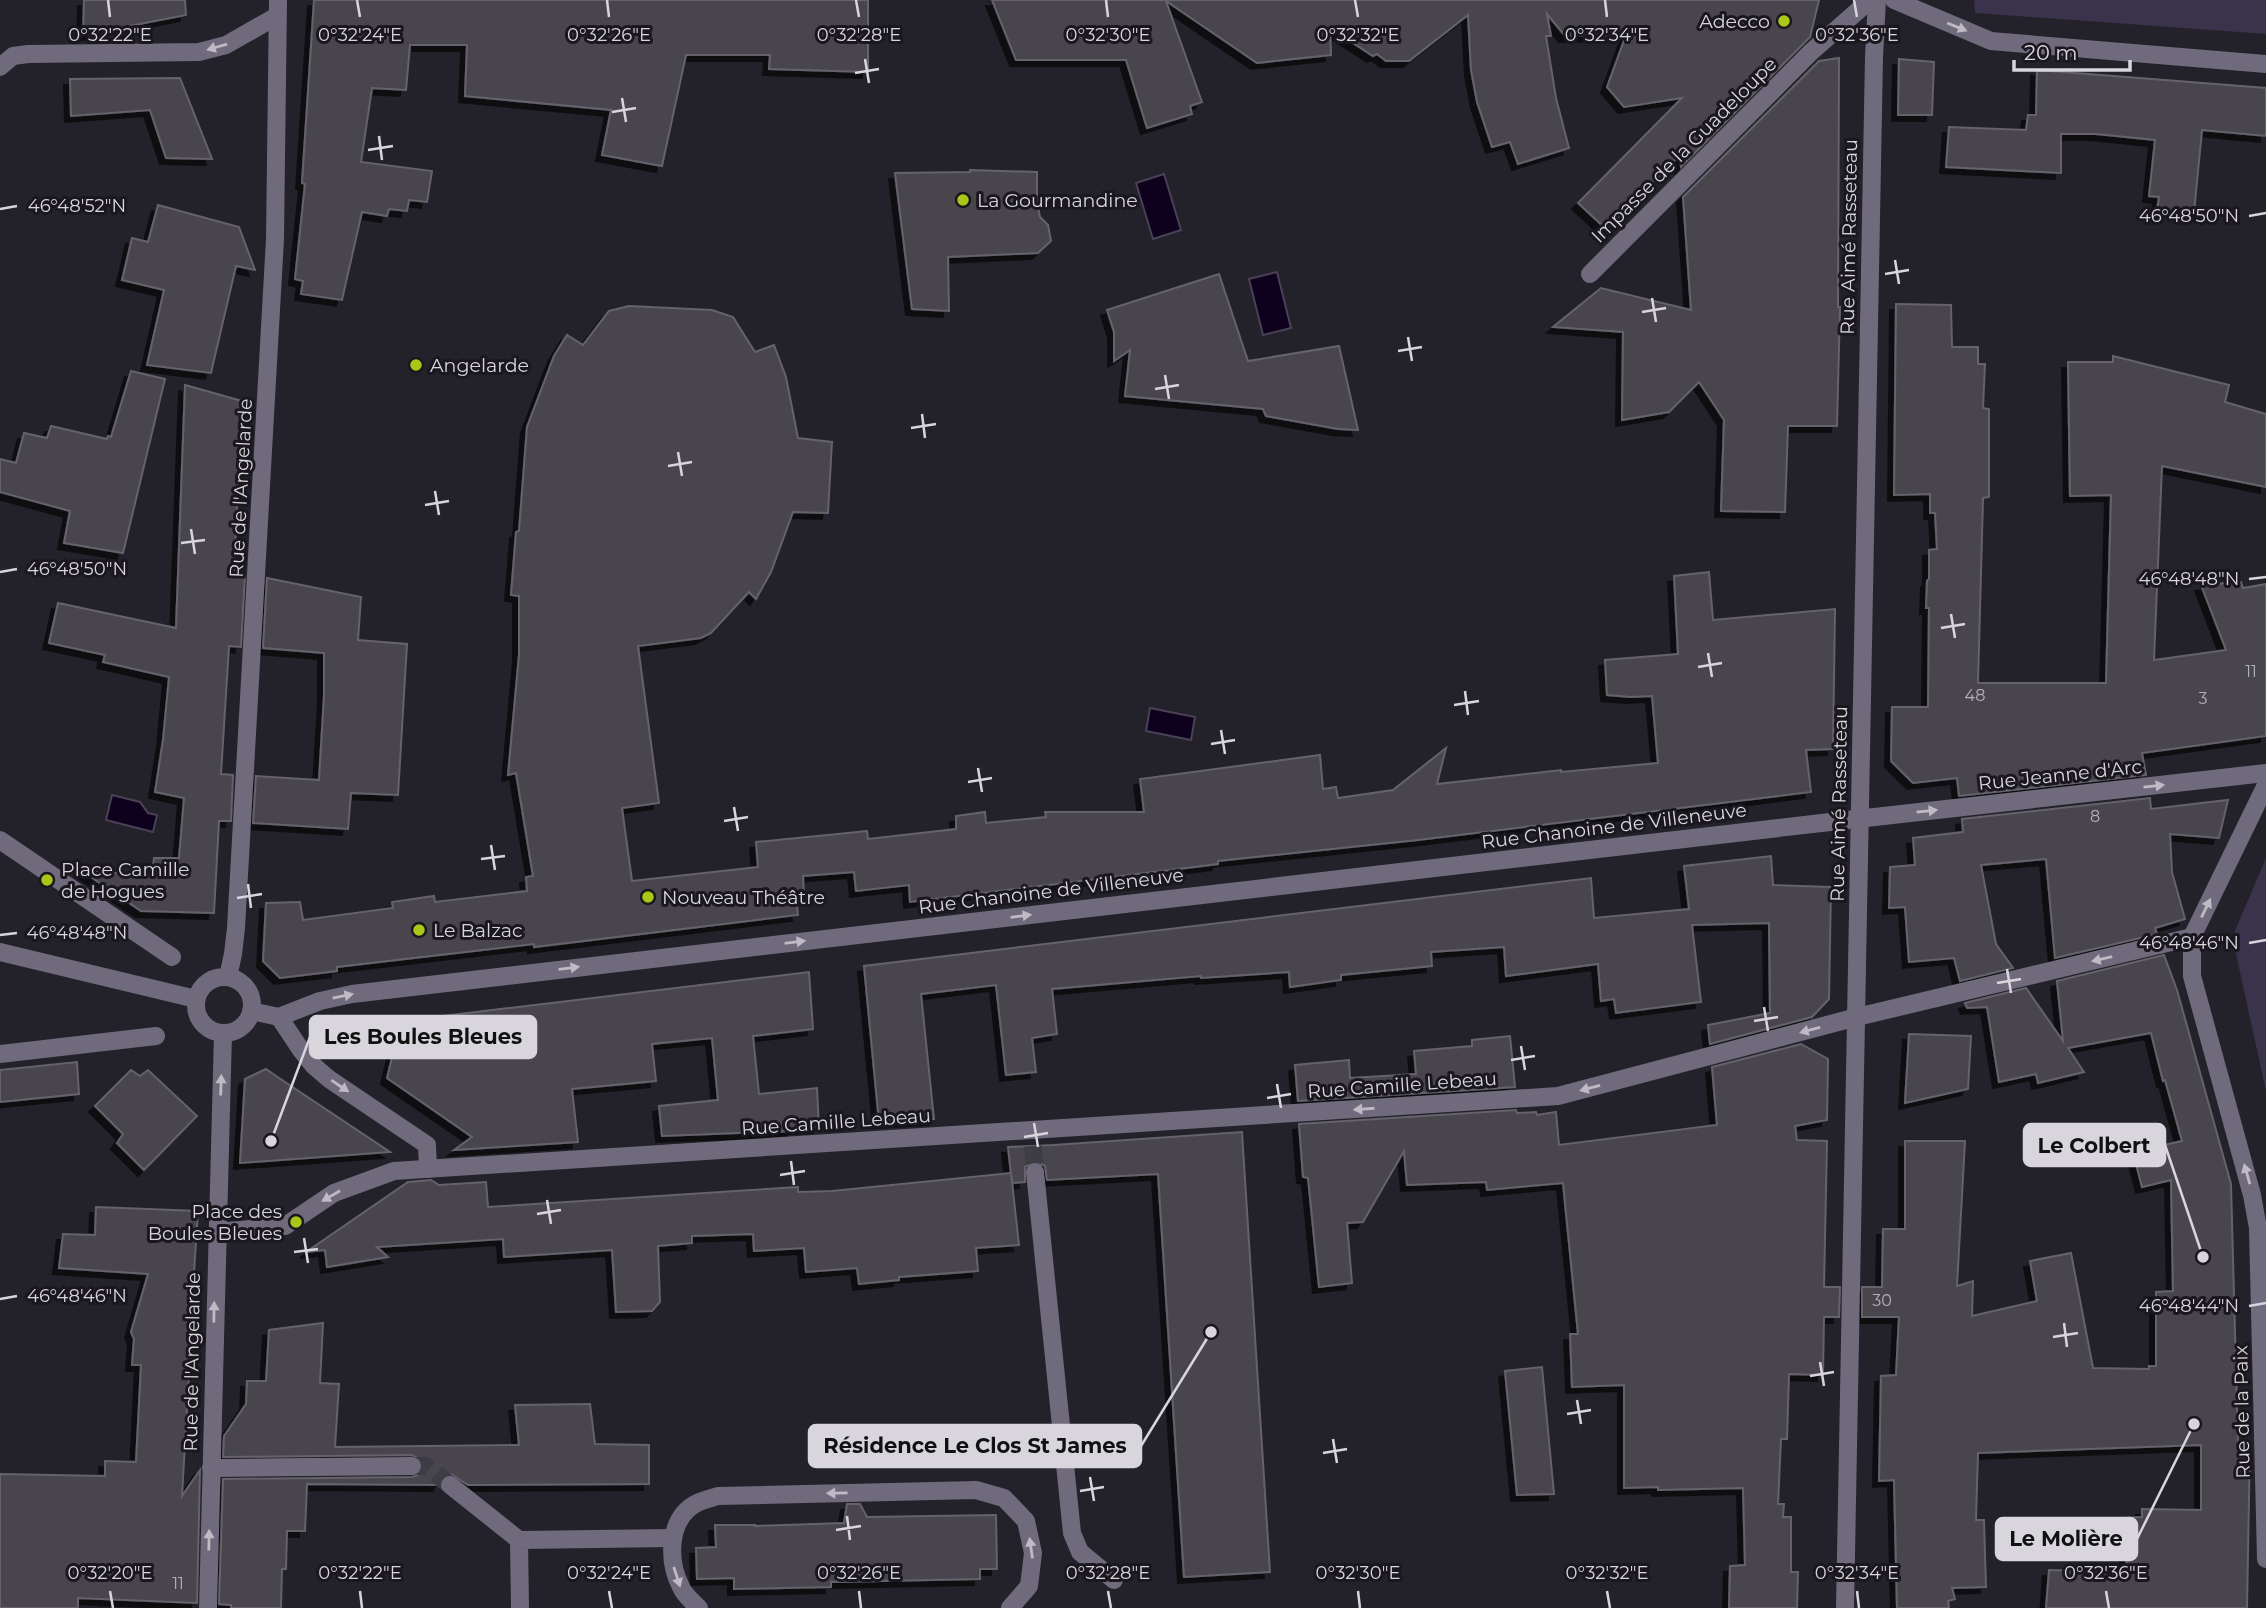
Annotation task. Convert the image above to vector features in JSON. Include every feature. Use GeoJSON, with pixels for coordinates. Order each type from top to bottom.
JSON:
{"type":"FeatureCollection","features":[{"type":"Feature","properties":{"kind":"street","name":"Impasse de la Guadeloupe"},"geometry":{"type":"LineString","coordinates":[[1590,274],[1811,52],[1870,0]]}},
{"type":"Feature","properties":{"kind":"street","name":"Rue Aimé Rasseteau"},"geometry":{"type":"LineString","coordinates":[[1845,1608],[1873,71],[1877,0]]}},
{"type":"Feature","properties":{"kind":"street"},"geometry":{"type":"LineString","coordinates":[[1894,0],[1991,41],[2266,64]]}},
{"type":"Feature","properties":{"kind":"street"},"geometry":{"type":"LineString","coordinates":[[0,67],[13,56],[28,54],[199,52],[226,45],[278,8]]}},
{"type":"Feature","properties":{"kind":"street","name":"Rue de l'Angelarde"},"geometry":{"type":"LineString","coordinates":[[228,977],[236,929],[275,239],[278,8]]}},
{"type":"Feature","properties":{"kind":"street","name":"Rue Jeanne d'Arc"},"geometry":{"type":"LineString","coordinates":[[1860,818],[2266,774]]}},
{"type":"Feature","properties":{"kind":"street","name":"Rue de la Paix"},"geometry":{"type":"LineString","coordinates":[[2266,785],[2192,937],[2192,976],[2252,1195],[2258,1228],[2266,1559]]}},
{"type":"Feature","properties":{"kind":"street","name":"Rue Chanoine de Villeneuve"},"geometry":{"type":"LineString","coordinates":[[279,1017],[352,994],[1860,818]]}},
{"type":"Feature","properties":{"kind":"street"},"geometry":{"type":"LineString","coordinates":[[0,840],[172,957]]}},
{"type":"Feature","properties":{"kind":"street","name":"Rue Camille Lebeau"},"geometry":{"type":"LineString","coordinates":[[216,1233],[285,1226],[334,1193],[394,1171],[1032,1138],[1558,1096],[1857,1017],[2192,937]]}},
{"type":"Feature","properties":{"kind":"street"},"geometry":{"type":"LineString","coordinates":[[0,952],[196,999]]}},
{"type":"Feature","properties":{"kind":"street"},"geometry":{"type":"LineString","coordinates":[[228,977],[244,985],[252,1002],[247,1020],[232,1032],[223,1033],[207,1028],[201,1022],[197,1015],[196,999],[199,991],[210,980],[228,977]]}},
{"type":"Feature","properties":{"kind":"street"},"geometry":{"type":"LineString","coordinates":[[251,1011],[279,1017],[314,1066],[427,1146],[428,1169]]}},
{"type":"Feature","properties":{"kind":"street","name":"Rue de l'Angelarde"},"geometry":{"type":"LineString","coordinates":[[208,1608],[223,1033]]}},
{"type":"Feature","properties":{"kind":"street"},"geometry":{"type":"LineString","coordinates":[[0,1054],[156,1036]]}},
{"type":"Feature","properties":{"kind":"street"},"geometry":{"type":"LineString","coordinates":[[1035,1172],[1072,1532],[1080,1552],[1114,1580]]}},
{"type":"Feature","properties":{"kind":"street"},"geometry":{"type":"LineString","coordinates":[[211,1468],[411,1466]]}},
{"type":"Feature","properties":{"kind":"street"},"geometry":{"type":"LineString","coordinates":[[450,1485],[519,1540],[672,1538]]}},
{"type":"Feature","properties":{"kind":"street"},"geometry":{"type":"LineString","coordinates":[[699,1608],[681,1589],[673,1566],[672,1538],[678,1520],[695,1504],[718,1496],[976,1490],[1004,1497],[1026,1521],[1033,1553],[1030,1586],[1010,1608]]}},
{"type":"Feature","properties":{"kind":"street"},"geometry":{"type":"LineString","coordinates":[[519,1540],[520,1608]]}},
{"type":"Feature","properties":{"kind":"shaded area"},"geometry":{"type":"Polygon","coordinates":[[[1974,0],[2266,0],[2266,34],[1975,13],[1974,0]]]}},
{"type":"Feature","properties":{"kind":"shaded area"},"geometry":{"type":"Polygon","coordinates":[[[1164,174],[1181,230],[1153,239],[1136,183],[1164,174]]]}},
{"type":"Feature","properties":{"kind":"shaded area"},"geometry":{"type":"Polygon","coordinates":[[[1277,272],[1291,328],[1263,335],[1249,279],[1277,272]]]}},
{"type":"Feature","properties":{"kind":"shaded area"},"geometry":{"type":"Polygon","coordinates":[[[1150,708],[1195,717],[1191,740],[1146,731],[1150,708]]]}},
{"type":"Feature","properties":{"kind":"shaded area"},"geometry":{"type":"Polygon","coordinates":[[[112,795],[140,802],[148,813],[157,815],[153,832],[106,820],[112,795]]]}},
{"type":"Feature","properties":{"kind":"shaded area"},"geometry":{"type":"Polygon","coordinates":[[[2266,858],[2266,1091],[2234,945],[2234,933],[2266,858]]]}},
{"type":"Feature","properties":{"kind":"building"},"geometry":{"type":"Polygon","coordinates":[[[84,0],[185,0],[186,15],[83,35],[84,0]]]}},
{"type":"Feature","properties":{"kind":"building"},"geometry":{"type":"Polygon","coordinates":[[[314,0],[868,0],[868,72],[769,69],[770,55],[686,55],[662,166],[602,155],[611,110],[465,96],[467,45],[410,45],[406,90],[372,88],[361,162],[432,171],[427,202],[409,200],[407,211],[389,209],[387,216],[362,212],[342,300],[301,294],[303,281],[295,279],[305,184],[302,183],[314,0]]]}},
{"type":"Feature","properties":{"kind":"building"},"geometry":{"type":"Polygon","coordinates":[[[992,0],[1819,0],[1810,37],[1681,167],[1680,155],[1606,229],[1578,203],[1682,98],[1624,107],[1607,87],[1626,35],[1565,36],[1547,14],[1551,36],[1546,36],[1556,98],[1569,148],[1518,164],[1510,142],[1492,147],[1477,102],[1471,70],[1468,15],[1409,61],[1386,61],[1377,54],[1373,56],[1330,28],[1331,55],[1257,63],[1166,1],[1202,102],[1190,106],[1192,114],[1147,128],[1126,60],[1016,60],[992,0]]]}},
{"type":"Feature","properties":{"kind":"building"},"geometry":{"type":"Polygon","coordinates":[[[1839,58],[1840,307],[1837,426],[1788,426],[1785,512],[1721,511],[1724,420],[1699,382],[1669,412],[1622,420],[1623,332],[1553,327],[1601,288],[1691,310],[1683,197],[1819,61],[1839,58]]]}},
{"type":"Feature","properties":{"kind":"building"},"geometry":{"type":"Polygon","coordinates":[[[1899,59],[1934,62],[1932,115],[1898,115],[1899,59]]]}},
{"type":"Feature","properties":{"kind":"building"},"geometry":{"type":"Polygon","coordinates":[[[2037,70],[2266,88],[2266,136],[2202,130],[2194,213],[2157,210],[2159,197],[2149,196],[2155,140],[2096,134],[2061,134],[2061,173],[1946,167],[1949,127],[2026,130],[2028,115],[2036,115],[2037,70]]]}},
{"type":"Feature","properties":{"kind":"building"},"geometry":{"type":"Polygon","coordinates":[[[180,78],[212,159],[166,158],[150,110],[71,116],[70,79],[180,78]]]}},
{"type":"Feature","properties":{"kind":"building"},"geometry":{"type":"Polygon","coordinates":[[[970,170],[1037,172],[1040,217],[1048,225],[1051,241],[1038,253],[948,257],[949,311],[912,309],[895,173],[970,170]]]}},
{"type":"Feature","properties":{"kind":"building"},"geometry":{"type":"Polygon","coordinates":[[[158,205],[239,227],[255,270],[236,266],[211,373],[147,365],[164,290],[122,280],[132,238],[148,242],[158,205]]]}},
{"type":"Feature","properties":{"kind":"building"},"geometry":{"type":"Polygon","coordinates":[[[1219,274],[1248,361],[1339,346],[1358,430],[1266,416],[1263,409],[1125,396],[1130,350],[1114,361],[1114,332],[1107,310],[1219,274]]]}},
{"type":"Feature","properties":{"kind":"building"},"geometry":{"type":"Polygon","coordinates":[[[1896,304],[1951,305],[1952,347],[1978,347],[1978,364],[1985,364],[1983,408],[1989,409],[1989,497],[1983,498],[1978,683],[2106,683],[2111,495],[2070,496],[2068,362],[2113,362],[2113,356],[2229,385],[2225,402],[2266,414],[2266,487],[2162,466],[2154,660],[2226,650],[2201,585],[2241,582],[2243,588],[2266,584],[2266,736],[2142,753],[2146,775],[1959,796],[1957,778],[1913,783],[1891,761],[1892,707],[1928,707],[1927,581],[1929,550],[1937,549],[1935,513],[1930,513],[1930,494],[1894,495],[1896,304]]]}},
{"type":"Feature","properties":{"kind":"building"},"geometry":{"type":"Polygon","coordinates":[[[629,306],[712,310],[733,317],[755,352],[774,345],[786,377],[798,438],[832,442],[828,513],[793,512],[771,572],[756,599],[749,592],[711,633],[701,638],[638,646],[659,803],[622,808],[632,881],[758,867],[756,842],[867,831],[868,839],[956,829],[956,816],[985,812],[986,823],[1046,817],[1045,812],[1144,812],[1140,779],[1320,755],[1323,789],[1336,787],[1338,798],[1393,790],[1446,748],[1437,784],[1561,770],[1658,763],[1652,696],[1607,695],[1605,660],[1678,654],[1674,576],[1709,572],[1713,620],[1835,609],[1833,749],[1806,750],[1811,792],[1418,840],[1218,861],[1218,864],[910,902],[909,885],[856,891],[854,872],[803,876],[804,896],[796,897],[798,915],[534,947],[534,944],[337,967],[337,971],[280,978],[263,961],[266,903],[300,902],[303,920],[393,908],[392,902],[434,896],[435,902],[527,891],[526,877],[533,876],[516,773],[508,775],[519,655],[519,596],[511,595],[527,427],[554,356],[567,335],[583,345],[609,311],[629,306]]]}},
{"type":"Feature","properties":{"kind":"building"},"geometry":{"type":"Polygon","coordinates":[[[131,371],[165,379],[123,553],[64,543],[70,511],[0,492],[0,459],[16,463],[24,433],[47,438],[51,426],[107,439],[108,436],[111,437],[131,371]]]}},
{"type":"Feature","properties":{"kind":"building"},"geometry":{"type":"Polygon","coordinates":[[[185,385],[242,401],[234,572],[245,574],[241,647],[229,646],[221,774],[233,775],[231,821],[219,821],[214,913],[141,911],[82,871],[152,875],[154,858],[179,858],[184,798],[155,792],[169,677],[103,662],[105,655],[49,643],[58,603],[176,628],[185,385]]]}},
{"type":"Feature","properties":{"kind":"building"},"geometry":{"type":"Polygon","coordinates":[[[267,578],[361,597],[358,640],[407,644],[398,795],[351,793],[348,829],[253,823],[256,776],[319,780],[324,696],[324,653],[263,648],[267,578]]]}},
{"type":"Feature","properties":{"kind":"building"},"geometry":{"type":"Polygon","coordinates":[[[2150,798],[2151,809],[2228,800],[2219,838],[2170,834],[2172,872],[2185,919],[2155,928],[2157,934],[2055,958],[2046,859],[1981,865],[1996,944],[2013,968],[1960,981],[1954,958],[1909,962],[1905,907],[1889,908],[1890,867],[1915,865],[1913,838],[1963,832],[1962,819],[2150,798]]]}},
{"type":"Feature","properties":{"kind":"building"},"geometry":{"type":"Polygon","coordinates":[[[1771,856],[1773,885],[1831,887],[1829,999],[1812,1017],[1710,1044],[1708,1025],[1770,1013],[1769,923],[1692,925],[1701,1002],[1616,1013],[1614,999],[1601,1001],[1598,964],[1506,976],[1504,947],[1431,952],[1432,966],[1341,975],[1341,980],[1290,987],[1289,972],[1201,976],[1052,989],[1057,1034],[1032,1038],[1036,1072],[1006,1075],[996,985],[921,994],[934,1119],[879,1122],[864,966],[1591,878],[1594,918],[1689,909],[1684,866],[1771,856]]]}},
{"type":"Feature","properties":{"kind":"building"},"geometry":{"type":"Polygon","coordinates":[[[2164,955],[2177,990],[2231,1184],[2238,1443],[2250,1443],[2247,1608],[2046,1608],[2049,1570],[2127,1572],[2124,1518],[2142,1517],[2142,1509],[2201,1510],[2201,1445],[1978,1453],[1976,1520],[1984,1520],[1986,1587],[1952,1588],[1955,1599],[1948,1601],[1949,1608],[1897,1608],[1894,1480],[1879,1481],[1881,1376],[1896,1375],[1899,1317],[1862,1317],[1862,1287],[1882,1287],[1883,1229],[1905,1229],[1905,1141],[1965,1141],[1957,1286],[1973,1281],[1972,1316],[2037,1301],[2030,1261],[2071,1253],[2093,1368],[2149,1369],[2149,1366],[2156,1366],[2156,1292],[2173,1291],[2171,1180],[2142,1187],[2133,1152],[2182,1141],[2151,1033],[2068,1048],[2084,1072],[2038,1083],[2036,1074],[1999,1082],[1987,1007],[1967,1008],[1965,1003],[2026,988],[2063,1041],[2057,981],[2164,955]]]}},
{"type":"Feature","properties":{"kind":"building"},"geometry":{"type":"Polygon","coordinates":[[[809,972],[813,1029],[753,1036],[759,1094],[817,1088],[819,1127],[793,1128],[793,1131],[662,1136],[659,1106],[718,1100],[712,1038],[652,1044],[656,1081],[572,1089],[578,1142],[454,1150],[472,1137],[387,1078],[401,1021],[809,972]]]}},
{"type":"Feature","properties":{"kind":"building"},"geometry":{"type":"Polygon","coordinates":[[[1909,1034],[1971,1036],[1968,1089],[1905,1103],[1909,1034]]]}},
{"type":"Feature","properties":{"kind":"building"},"geometry":{"type":"Polygon","coordinates":[[[1510,1036],[1515,1087],[1298,1101],[1295,1065],[1349,1060],[1350,1078],[1416,1074],[1414,1051],[1472,1046],[1472,1040],[1510,1036]]]}},
{"type":"Feature","properties":{"kind":"building"},"geometry":{"type":"Polygon","coordinates":[[[1801,1044],[1828,1059],[1827,1120],[1795,1126],[1797,1140],[1827,1141],[1824,1287],[1840,1287],[1839,1317],[1824,1317],[1823,1375],[1789,1374],[1787,1439],[1781,1439],[1778,1504],[1784,1504],[1783,1517],[1791,1517],[1791,1572],[1798,1572],[1797,1608],[1729,1608],[1730,1566],[1745,1565],[1743,1488],[1624,1488],[1624,1385],[1572,1387],[1570,1334],[1578,1334],[1563,1183],[1487,1190],[1486,1182],[1407,1185],[1404,1151],[1363,1222],[1347,1223],[1352,1283],[1319,1287],[1308,1178],[1303,1177],[1299,1124],[1516,1110],[1517,1113],[1536,1112],[1537,1115],[1556,1112],[1559,1145],[1717,1125],[1712,1067],[1801,1044]]]}},
{"type":"Feature","properties":{"kind":"building"},"geometry":{"type":"Polygon","coordinates":[[[77,1062],[79,1094],[0,1102],[0,1070],[77,1062]]]}},
{"type":"Feature","properties":{"kind":"building"},"geometry":{"type":"Polygon","coordinates":[[[266,1069],[390,1152],[240,1163],[245,1079],[266,1069]]]}},
{"type":"Feature","properties":{"kind":"building"},"geometry":{"type":"Polygon","coordinates":[[[131,1070],[140,1076],[148,1070],[197,1116],[144,1170],[117,1143],[123,1134],[95,1106],[131,1070]]]}},
{"type":"Feature","properties":{"kind":"building"},"geometry":{"type":"Polygon","coordinates":[[[1242,1132],[1270,1572],[1184,1577],[1158,1174],[1047,1180],[1045,1166],[1035,1161],[1025,1167],[1025,1182],[1012,1183],[1008,1147],[1242,1132]]]}},
{"type":"Feature","properties":{"kind":"building"},"geometry":{"type":"Polygon","coordinates":[[[1011,1173],[1019,1245],[976,1248],[978,1271],[899,1277],[899,1280],[859,1284],[857,1268],[806,1272],[804,1248],[754,1251],[753,1234],[692,1236],[692,1243],[658,1246],[660,1302],[652,1311],[616,1312],[612,1250],[504,1257],[503,1239],[377,1247],[388,1257],[327,1267],[325,1250],[306,1252],[408,1182],[431,1180],[439,1185],[486,1182],[488,1207],[798,1187],[798,1192],[832,1191],[1011,1173]]]}},
{"type":"Feature","properties":{"kind":"building"},"geometry":{"type":"Polygon","coordinates":[[[96,1207],[198,1211],[193,1288],[188,1289],[192,1322],[182,1496],[200,1470],[197,1603],[78,1598],[78,1608],[0,1608],[0,1474],[105,1476],[105,1461],[136,1462],[141,1365],[132,1365],[134,1339],[131,1332],[148,1274],[59,1268],[63,1234],[95,1235],[96,1207]]]}},
{"type":"Feature","properties":{"kind":"building"},"geometry":{"type":"Polygon","coordinates":[[[323,1323],[320,1383],[339,1384],[335,1447],[519,1445],[515,1405],[590,1404],[595,1444],[649,1445],[649,1484],[468,1485],[451,1474],[442,1477],[439,1485],[307,1484],[305,1531],[287,1531],[281,1608],[231,1608],[231,1605],[219,1604],[223,1479],[412,1477],[422,1471],[421,1460],[412,1455],[223,1457],[224,1436],[246,1404],[247,1381],[266,1381],[269,1330],[323,1323]]]}},
{"type":"Feature","properties":{"kind":"building"},"geometry":{"type":"Polygon","coordinates":[[[1542,1367],[1554,1494],[1517,1495],[1505,1371],[1542,1367]]]}},
{"type":"Feature","properties":{"kind":"building"},"geometry":{"type":"Polygon","coordinates":[[[847,1504],[860,1504],[867,1517],[996,1515],[997,1569],[980,1569],[980,1579],[831,1582],[831,1587],[734,1589],[734,1578],[697,1579],[696,1548],[716,1547],[715,1525],[844,1523],[847,1504]]]}},
{"type":"Feature","properties":{"kind":"tunnel"},"geometry":{"type":"LineString","coordinates":[[1033,1146],[1035,1172]]}},
{"type":"Feature","properties":{"kind":"tunnel"},"geometry":{"type":"LineString","coordinates":[[412,1466],[426,1466],[450,1485]]}},
{"type":"Feature","properties":{"kind":"place","name":"Adecco"},"geometry":{"type":"Point","coordinates":[1784,21]}},
{"type":"Feature","properties":{"kind":"place","name":"La Gourmandine"},"geometry":{"type":"Point","coordinates":[963,200]}},
{"type":"Feature","properties":{"kind":"place","name":"Angelarde"},"geometry":{"type":"Point","coordinates":[416,365]}},
{"type":"Feature","properties":{"kind":"place","name":"Place Camille de Hogues"},"geometry":{"type":"Point","coordinates":[47,880]}},
{"type":"Feature","properties":{"kind":"place","name":"Nouveau Théâtre"},"geometry":{"type":"Point","coordinates":[648,897]}},
{"type":"Feature","properties":{"kind":"place","name":"Le Balzac"},"geometry":{"type":"Point","coordinates":[419,930]}},
{"type":"Feature","properties":{"kind":"place","name":"Les Boules Bleues"},"geometry":{"type":"Point","coordinates":[271,1141]}},
{"type":"Feature","properties":{"kind":"place","name":"Place des Boules Bleues"},"geometry":{"type":"Point","coordinates":[296,1222]}},
{"type":"Feature","properties":{"kind":"place","name":"Le Colbert"},"geometry":{"type":"Point","coordinates":[2203,1257]}},
{"type":"Feature","properties":{"kind":"place","name":"Résidence Le Clos St James"},"geometry":{"type":"Point","coordinates":[1211,1332]}},
{"type":"Feature","properties":{"kind":"place","name":"Le Molière"},"geometry":{"type":"Point","coordinates":[2194,1424]}}]}
